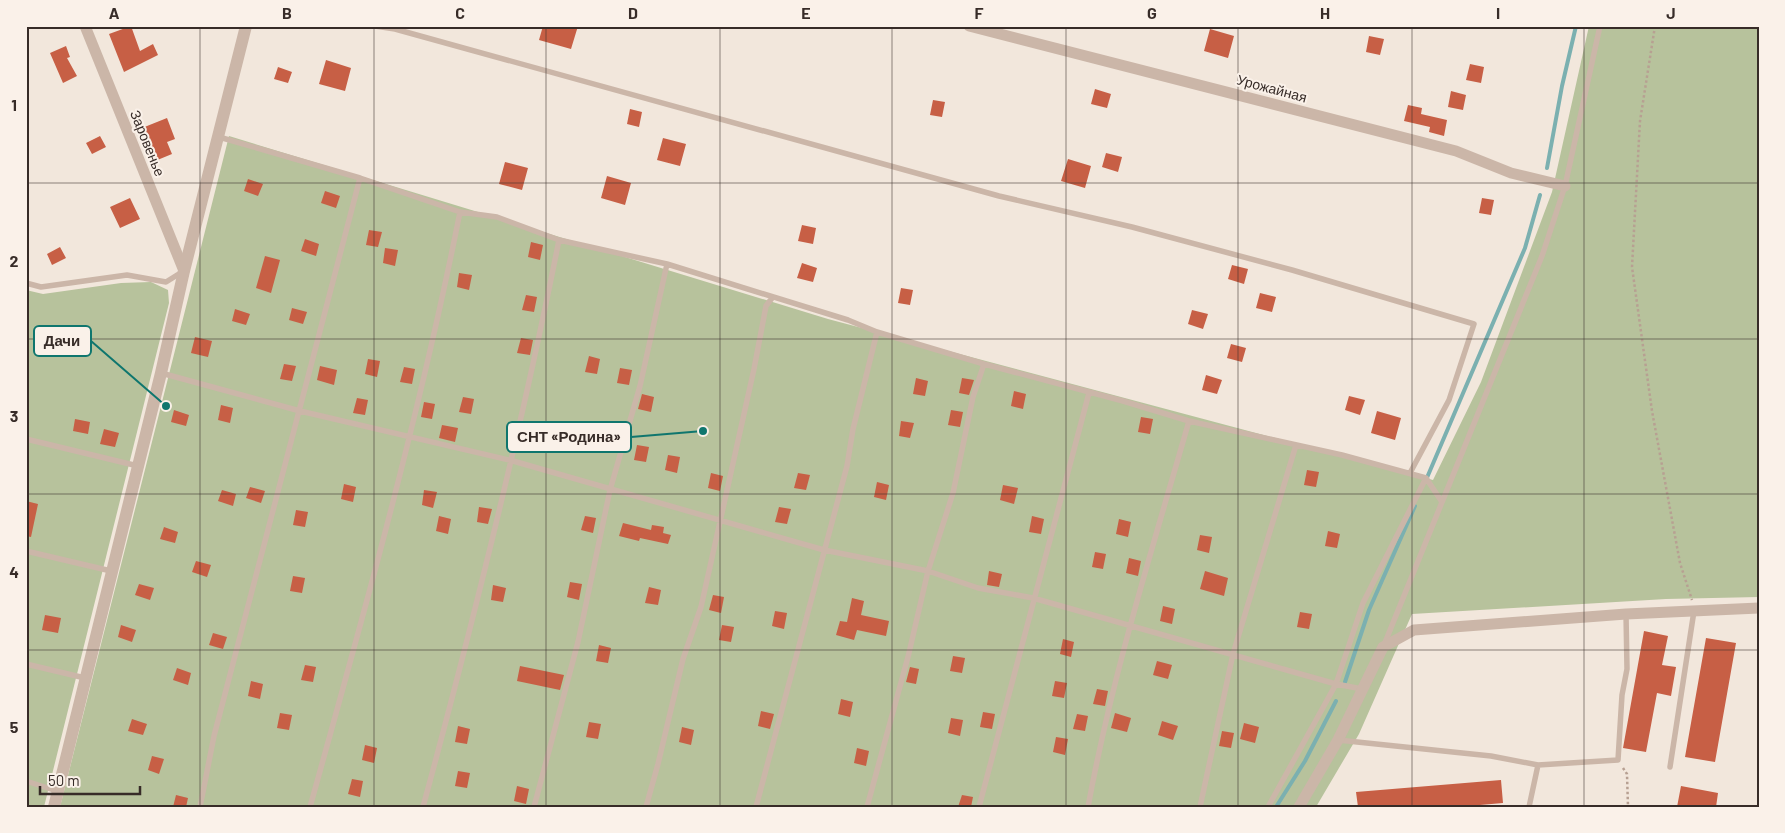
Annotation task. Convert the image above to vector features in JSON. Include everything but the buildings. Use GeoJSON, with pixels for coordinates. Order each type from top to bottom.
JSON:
{"type":"FeatureCollection","features":[{"type":"Feature","properties":{"kind":"street","name":"Заровенье"},"geometry":{"type":"LineString","coordinates":[[85,26],[184,271]]}},
{"type":"Feature","properties":{"kind":"street"},"geometry":{"type":"LineString","coordinates":[[54,807],[161,373],[184,271],[246,26]]}},
{"type":"Feature","properties":{"kind":"street","name":"Урожайная"},"geometry":{"type":"LineString","coordinates":[[969,26],[1456,151],[1511,173],[1565,186]]}},
{"type":"Feature","properties":{"kind":"street"},"geometry":{"type":"LineString","coordinates":[[1298,807],[1338,740],[1383,647],[1414,630],[1626,614],[1759,608]]}},
{"type":"Feature","properties":{"kind":"lane"},"geometry":{"type":"LineString","coordinates":[[375,26],[396,29],[999,196],[1132,227],[1283,267],[1474,324],[1449,400],[1410,473]]}},
{"type":"Feature","properties":{"kind":"lane"},"geometry":{"type":"LineString","coordinates":[[1383,647],[1542,256],[1565,186],[1600,26]]}},
{"type":"Feature","properties":{"kind":"lane"},"geometry":{"type":"LineString","coordinates":[[219,137],[360,178],[460,212],[497,217],[559,240],[666,264],[848,320],[877,332],[984,364],[1123,401],[1189,422],[1296,445],[1410,473],[1426,478],[1442,502]]}},
{"type":"Feature","properties":{"kind":"lane"},"geometry":{"type":"LineString","coordinates":[[200,807],[214,736],[360,178]]}},
{"type":"Feature","properties":{"kind":"lane"},"geometry":{"type":"LineString","coordinates":[[310,807],[441,308],[460,212]]}},
{"type":"Feature","properties":{"kind":"lane"},"geometry":{"type":"LineString","coordinates":[[423,807],[513,461],[559,240]]}},
{"type":"Feature","properties":{"kind":"lane"},"geometry":{"type":"LineString","coordinates":[[534,807],[578,642],[610,490],[640,386],[666,264]]}},
{"type":"Feature","properties":{"kind":"lane"},"geometry":{"type":"LineString","coordinates":[[26,283],[41,287],[127,275],[166,282],[184,271]]}},
{"type":"Feature","properties":{"kind":"lane"},"geometry":{"type":"LineString","coordinates":[[646,807],[683,659],[701,607],[766,306],[772,298]]}},
{"type":"Feature","properties":{"kind":"lane"},"geometry":{"type":"LineString","coordinates":[[756,807],[824,550],[877,332]]}},
{"type":"Feature","properties":{"kind":"lane"},"geometry":{"type":"LineString","coordinates":[[866,807],[908,656],[928,571],[953,493],[973,398],[984,364]]}},
{"type":"Feature","properties":{"kind":"lane"},"geometry":{"type":"LineString","coordinates":[[161,373],[300,411],[513,461],[720,522],[824,550],[928,571],[978,588],[1033,598],[1336,684],[1363,689]]}},
{"type":"Feature","properties":{"kind":"lane"},"geometry":{"type":"LineString","coordinates":[[979,807],[1089,393]]}},
{"type":"Feature","properties":{"kind":"lane"},"geometry":{"type":"LineString","coordinates":[[1088,807],[1098,751],[1129,625],[1189,422]]}},
{"type":"Feature","properties":{"kind":"lane"},"geometry":{"type":"LineString","coordinates":[[26,439],[138,466]]}},
{"type":"Feature","properties":{"kind":"lane"},"geometry":{"type":"LineString","coordinates":[[1200,807],[1233,654],[1296,445]]}},
{"type":"Feature","properties":{"kind":"lane"},"geometry":{"type":"LineString","coordinates":[[1268,807],[1336,684],[1363,604],[1426,478]]}},
{"type":"Feature","properties":{"kind":"lane"},"geometry":{"type":"LineString","coordinates":[[26,551],[112,572]]}},
{"type":"Feature","properties":{"kind":"lane"},"geometry":{"type":"LineString","coordinates":[[1670,767],[1695,610]]}},
{"type":"Feature","properties":{"kind":"lane"},"geometry":{"type":"LineString","coordinates":[[1338,740],[1491,756],[1538,765],[1618,760],[1622,695],[1627,669],[1626,614]]}},
{"type":"Feature","properties":{"kind":"lane"},"geometry":{"type":"LineString","coordinates":[[26,664],[85,678]]}},
{"type":"Feature","properties":{"kind":"lane"},"geometry":{"type":"LineString","coordinates":[[1529,807],[1538,765]]}},
{"type":"Feature","properties":{"kind":"lane"},"geometry":{"type":"LineString","coordinates":[[26,781],[57,791]]}},
{"type":"Feature","properties":{"kind":"path"},"geometry":{"type":"LineString","coordinates":[[1655,26],[1640,121],[1632,266],[1652,411],[1680,563],[1695,610]]}},
{"type":"Feature","properties":{"kind":"path"},"geometry":{"type":"LineString","coordinates":[[1618,760],[1627,774],[1628,807]]}},
{"type":"Feature","properties":{"kind":"green space"},"geometry":{"type":"Polygon","coordinates":[[[1589,26],[1759,26],[1759,597],[1666,599],[1412,614],[1359,734],[1316,807],[60,807],[229,136],[828,319],[1433,480],[1481,382],[1552,192],[1589,26]]]}},
{"type":"Feature","properties":{"kind":"green space"},"geometry":{"type":"Polygon","coordinates":[[[151,282],[168,290],[169,303],[44,807],[26,807],[26,290],[43,294],[121,283],[151,282]]]}},
{"type":"Feature","properties":{"kind":"waterway"},"geometry":{"type":"LineString","coordinates":[[1547,168],[1562,86],[1576,26]]}},
{"type":"Feature","properties":{"kind":"waterway"},"geometry":{"type":"LineString","coordinates":[[1426,480],[1525,248],[1540,195]]}},
{"type":"Feature","properties":{"kind":"waterway"},"geometry":{"type":"LineString","coordinates":[[1345,682],[1369,610],[1415,506]]}},
{"type":"Feature","properties":{"kind":"waterway"},"geometry":{"type":"LineString","coordinates":[[1276,807],[1305,761],[1336,701]]}},
{"type":"Feature","properties":{"kind":"place","name":"Дачи"},"geometry":{"type":"Point","coordinates":[166,406]}},
{"type":"Feature","properties":{"kind":"place","name":"СНТ «Родина»"},"geometry":{"type":"Point","coordinates":[703,431]}}]}
